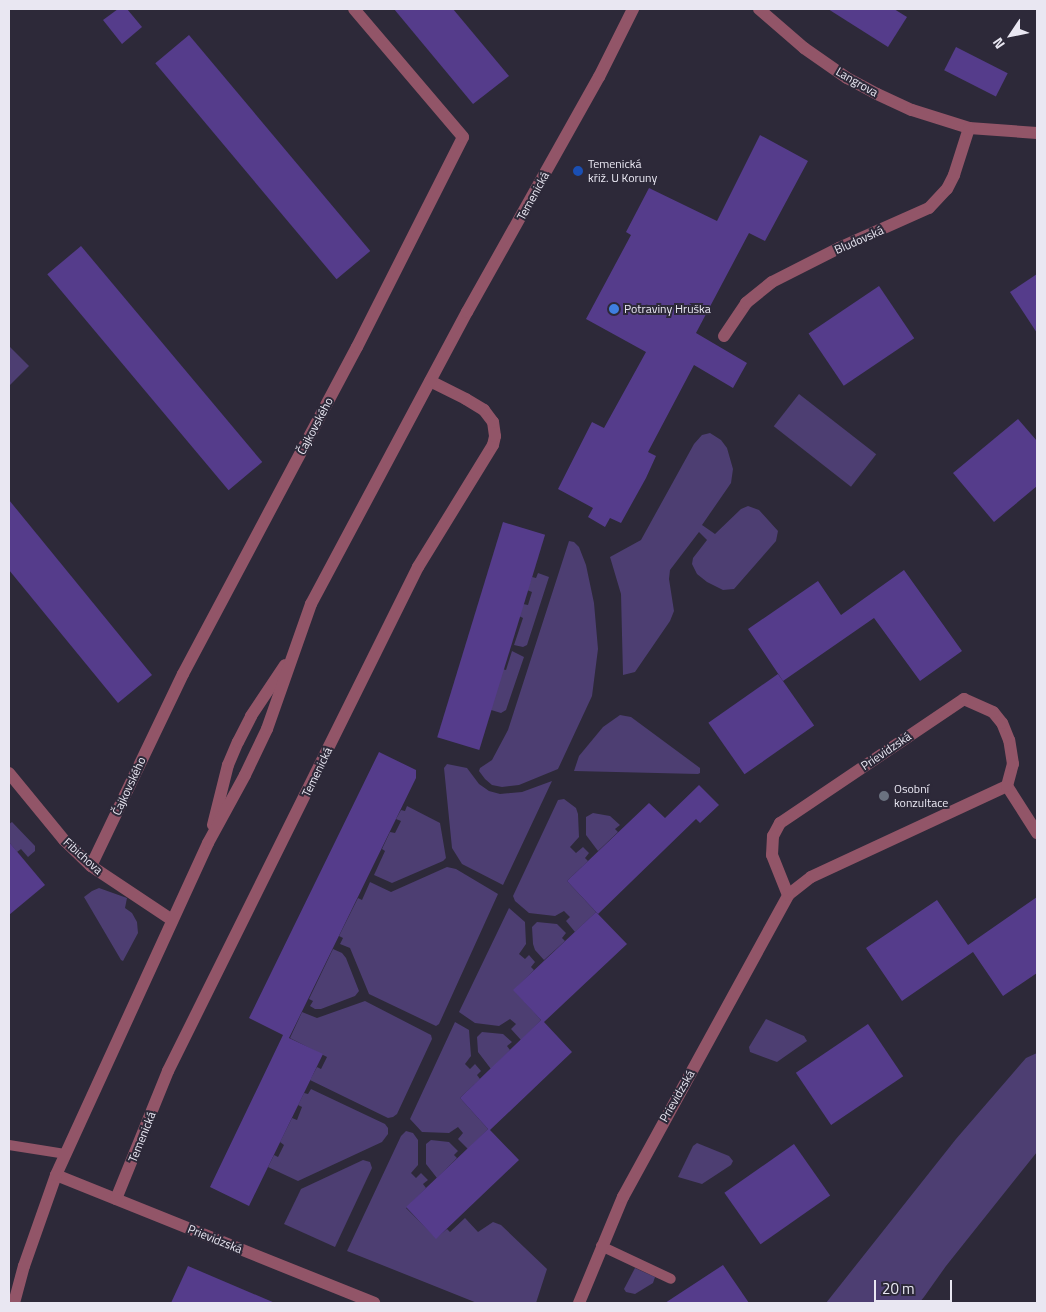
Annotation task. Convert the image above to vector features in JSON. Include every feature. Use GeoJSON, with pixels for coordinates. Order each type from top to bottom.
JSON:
{"type":"FeatureCollection","features":[{"type":"Feature","properties":{"kind":"street","name":"Čajkovského"},"geometry":{"type":"LineString","coordinates":[[91,866],[182,674],[357,347],[463,136],[354,9]]}},
{"type":"Feature","properties":{"kind":"street","name":"Temenická"},"geometry":{"type":"LineString","coordinates":[[14,1303],[24,1266],[56,1175],[208,842],[245,775],[267,729],[311,604],[430,381],[600,77],[633,9]]}},
{"type":"Feature","properties":{"kind":"street","name":"Langrova"},"geometry":{"type":"LineString","coordinates":[[759,9],[804,48],[847,78],[912,110],[969,128],[1037,133]]}},
{"type":"Feature","properties":{"kind":"street","name":"Bludovská"},"geometry":{"type":"LineString","coordinates":[[724,336],[746,303],[772,282],[839,248],[929,208],[947,189],[954,175],[969,128]]}},
{"type":"Feature","properties":{"kind":"street","name":"Temenická"},"geometry":{"type":"LineString","coordinates":[[116,1199],[168,1071],[414,576],[493,445],[495,436],[493,422],[484,410],[430,381]]}},
{"type":"Feature","properties":{"kind":"street","name":"Temenická"},"geometry":{"type":"LineString","coordinates":[[208,842],[228,764],[251,716],[296,648]]}},
{"type":"Feature","properties":{"kind":"street","name":"Prievidzská"},"geometry":{"type":"LineString","coordinates":[[579,1303],[601,1246],[623,1197],[788,895],[811,877],[1007,786],[1013,764],[1009,740],[1002,723],[992,712],[964,699],[780,823],[773,836],[772,855],[788,895]]}},
{"type":"Feature","properties":{"kind":"street","name":"Fibichova"},"geometry":{"type":"LineString","coordinates":[[9,773],[64,840],[91,866],[172,920]]}},
{"type":"Feature","properties":{"kind":"street"},"geometry":{"type":"LineString","coordinates":[[1007,786],[1037,833]]}},
{"type":"Feature","properties":{"kind":"street","name":"Prievidzská"},"geometry":{"type":"LineString","coordinates":[[56,1175],[374,1303]]}},
{"type":"Feature","properties":{"kind":"lane"},"geometry":{"type":"LineString","coordinates":[[9,1145],[66,1154]]}},
{"type":"Feature","properties":{"kind":"lane"},"geometry":{"type":"LineString","coordinates":[[601,1246],[671,1279]]}},
{"type":"Feature","properties":{"kind":"shaded area"},"geometry":{"type":"Polygon","coordinates":[[[9,346],[29,366],[9,386],[9,346]]]}},
{"type":"Feature","properties":{"kind":"shaded area"},"geometry":{"type":"Polygon","coordinates":[[[799,394],[876,454],[851,487],[774,426],[799,394]]]}},
{"type":"Feature","properties":{"kind":"shaded area"},"geometry":{"type":"Polygon","coordinates":[[[710,433],[721,440],[727,448],[733,469],[731,483],[702,525],[715,534],[741,509],[748,506],[759,510],[778,531],[776,541],[734,589],[723,590],[707,582],[697,574],[692,564],[693,558],[707,540],[699,532],[670,570],[669,579],[674,611],[670,621],[635,672],[623,675],[621,594],[610,557],[641,540],[694,444],[702,435],[710,433]]]}},
{"type":"Feature","properties":{"kind":"shaded area"},"geometry":{"type":"Polygon","coordinates":[[[569,541],[574,542],[579,547],[586,565],[594,603],[598,649],[592,696],[558,769],[519,785],[502,787],[492,785],[479,771],[480,768],[492,760],[508,730],[569,541]]]}},
{"type":"Feature","properties":{"kind":"shaded area"},"geometry":{"type":"Polygon","coordinates":[[[538,573],[549,577],[527,645],[523,647],[514,645],[523,618],[519,616],[523,604],[528,605],[532,592],[527,590],[532,577],[536,578],[538,573]]]}},
{"type":"Feature","properties":{"kind":"shaded area"},"geometry":{"type":"Polygon","coordinates":[[[512,651],[524,657],[506,710],[501,713],[488,709],[502,669],[506,670],[512,651]]]}},
{"type":"Feature","properties":{"kind":"shaded area"},"geometry":{"type":"Polygon","coordinates":[[[620,715],[631,717],[700,768],[700,773],[574,771],[579,756],[603,727],[620,715]]]}},
{"type":"Feature","properties":{"kind":"shaded area"},"geometry":{"type":"Polygon","coordinates":[[[447,764],[467,768],[479,784],[489,791],[500,794],[522,792],[552,781],[503,885],[462,864],[452,848],[444,768],[447,764]]]}},
{"type":"Feature","properties":{"kind":"shaded area"},"geometry":{"type":"Polygon","coordinates":[[[564,799],[576,808],[578,814],[579,837],[570,847],[576,853],[583,847],[589,853],[585,858],[588,861],[567,881],[596,912],[575,932],[566,921],[570,917],[564,911],[555,916],[529,913],[515,901],[513,896],[558,800],[564,799]]]}},
{"type":"Feature","properties":{"kind":"shaded area"},"geometry":{"type":"Polygon","coordinates":[[[407,806],[440,823],[446,858],[392,883],[374,875],[385,851],[382,849],[390,832],[395,833],[401,821],[396,819],[401,810],[405,811],[407,806]]]}},
{"type":"Feature","properties":{"kind":"shaded area"},"geometry":{"type":"Polygon","coordinates":[[[593,813],[610,816],[620,825],[615,829],[618,832],[598,851],[586,835],[586,817],[593,813]]]}},
{"type":"Feature","properties":{"kind":"shaded area"},"geometry":{"type":"Polygon","coordinates":[[[12,822],[35,846],[35,851],[28,857],[21,849],[17,852],[9,842],[9,824],[12,822]]]}},
{"type":"Feature","properties":{"kind":"shaded area"},"geometry":{"type":"Polygon","coordinates":[[[447,867],[456,869],[498,894],[439,1024],[436,1026],[369,994],[350,948],[340,944],[343,938],[339,936],[358,898],[362,900],[370,882],[391,892],[447,867]]]}},
{"type":"Feature","properties":{"kind":"shaded area"},"geometry":{"type":"Polygon","coordinates":[[[99,888],[127,898],[125,908],[132,913],[137,922],[138,933],[123,961],[84,897],[99,888]]]}},
{"type":"Feature","properties":{"kind":"shaded area"},"geometry":{"type":"Polygon","coordinates":[[[509,908],[525,922],[526,944],[519,954],[525,959],[529,955],[535,962],[531,967],[534,970],[514,990],[541,1020],[521,1040],[511,1029],[516,1024],[510,1019],[499,1026],[475,1023],[459,1012],[509,908]]]}},
{"type":"Feature","properties":{"kind":"shaded area"},"geometry":{"type":"Polygon","coordinates":[[[537,922],[557,924],[566,933],[562,938],[565,941],[544,960],[535,950],[533,944],[532,927],[537,922]]]}},
{"type":"Feature","properties":{"kind":"shaded area"},"geometry":{"type":"Polygon","coordinates":[[[333,949],[342,953],[346,958],[359,991],[355,996],[321,1009],[315,1009],[310,1006],[313,1001],[309,999],[333,949]]]}},
{"type":"Feature","properties":{"kind":"shaded area"},"geometry":{"type":"Polygon","coordinates":[[[365,1001],[431,1035],[432,1039],[397,1114],[393,1117],[388,1118],[310,1080],[317,1067],[321,1069],[327,1057],[290,1038],[302,1012],[317,1018],[365,1001]]]}},
{"type":"Feature","properties":{"kind":"shaded area"},"geometry":{"type":"Polygon","coordinates":[[[766,1019],[804,1036],[807,1041],[777,1062],[750,1052],[749,1047],[766,1019]]]}},
{"type":"Feature","properties":{"kind":"shaded area"},"geometry":{"type":"Polygon","coordinates":[[[455,1022],[469,1030],[471,1056],[465,1064],[470,1069],[475,1064],[481,1071],[477,1075],[480,1079],[460,1098],[488,1129],[468,1149],[458,1139],[463,1133],[458,1127],[449,1133],[422,1132],[410,1119],[455,1022]]]}},
{"type":"Feature","properties":{"kind":"shaded area"},"geometry":{"type":"Polygon","coordinates":[[[482,1032],[503,1034],[512,1042],[507,1046],[510,1050],[491,1069],[478,1052],[477,1037],[482,1032]]]}},
{"type":"Feature","properties":{"kind":"shaded area"},"geometry":{"type":"Polygon","coordinates":[[[1037,1053],[1037,1152],[946,1266],[919,1303],[826,1303],[956,1139],[1026,1058],[1037,1053]]]}},
{"type":"Feature","properties":{"kind":"shaded area"},"geometry":{"type":"Polygon","coordinates":[[[311,1089],[385,1124],[388,1128],[388,1134],[382,1142],[298,1181],[268,1167],[274,1155],[278,1157],[284,1145],[280,1142],[292,1118],[297,1120],[302,1107],[298,1105],[304,1093],[308,1094],[311,1089]]]}},
{"type":"Feature","properties":{"kind":"shaded area"},"geometry":{"type":"Polygon","coordinates":[[[406,1131],[413,1133],[418,1140],[418,1165],[411,1173],[416,1178],[421,1173],[428,1180],[423,1184],[426,1188],[406,1208],[436,1238],[447,1229],[450,1232],[465,1218],[478,1232],[493,1222],[501,1225],[547,1269],[536,1303],[477,1303],[347,1251],[401,1136],[406,1131]]]}},
{"type":"Feature","properties":{"kind":"shaded area"},"geometry":{"type":"Polygon","coordinates":[[[431,1140],[449,1142],[458,1151],[454,1155],[457,1158],[437,1178],[426,1164],[426,1144],[431,1140]]]}},
{"type":"Feature","properties":{"kind":"shaded area"},"geometry":{"type":"Polygon","coordinates":[[[697,1143],[729,1156],[733,1161],[731,1165],[702,1184],[678,1177],[693,1146],[697,1143]]]}},
{"type":"Feature","properties":{"kind":"shaded area"},"geometry":{"type":"Polygon","coordinates":[[[363,1160],[370,1162],[372,1168],[335,1247],[284,1224],[301,1189],[363,1160]]]}},
{"type":"Feature","properties":{"kind":"shaded area"},"geometry":{"type":"Polygon","coordinates":[[[635,1268],[655,1277],[653,1283],[635,1294],[626,1292],[624,1289],[635,1268]]]}},
{"type":"Feature","properties":{"kind":"building"},"geometry":{"type":"Polygon","coordinates":[[[118,9],[127,9],[142,27],[122,44],[103,20],[118,9]]]}},
{"type":"Feature","properties":{"kind":"building"},"geometry":{"type":"Polygon","coordinates":[[[394,9],[453,9],[509,76],[473,104],[394,9]]]}},
{"type":"Feature","properties":{"kind":"building"},"geometry":{"type":"Polygon","coordinates":[[[828,9],[894,9],[907,17],[888,47],[828,9]]]}},
{"type":"Feature","properties":{"kind":"building"},"geometry":{"type":"Polygon","coordinates":[[[189,35],[370,251],[337,279],[155,63],[189,35]]]}},
{"type":"Feature","properties":{"kind":"building"},"geometry":{"type":"Polygon","coordinates":[[[956,47],[1008,73],[996,96],[944,70],[956,47]]]}},
{"type":"Feature","properties":{"kind":"building"},"geometry":{"type":"Polygon","coordinates":[[[760,135],[808,161],[765,241],[749,233],[696,333],[747,363],[733,388],[694,365],[648,452],[656,456],[646,478],[621,523],[610,518],[605,527],[588,517],[593,508],[558,489],[592,422],[604,428],[646,352],[586,319],[631,235],[626,232],[649,188],[717,221],[760,135]]]}},
{"type":"Feature","properties":{"kind":"building"},"geometry":{"type":"Polygon","coordinates":[[[81,246],[262,462],[229,490],[47,274],[81,246]]]}},
{"type":"Feature","properties":{"kind":"building"},"geometry":{"type":"Polygon","coordinates":[[[1037,274],[1037,333],[1010,292],[1037,274]]]}},
{"type":"Feature","properties":{"kind":"building"},"geometry":{"type":"Polygon","coordinates":[[[879,286],[914,338],[844,386],[809,334],[879,286]]]}},
{"type":"Feature","properties":{"kind":"building"},"geometry":{"type":"Polygon","coordinates":[[[1018,419],[1037,441],[1037,486],[994,522],[953,473],[1018,419]]]}},
{"type":"Feature","properties":{"kind":"building"},"geometry":{"type":"Polygon","coordinates":[[[9,500],[152,675],[118,703],[9,570],[9,500]]]}},
{"type":"Feature","properties":{"kind":"building"},"geometry":{"type":"Polygon","coordinates":[[[503,522],[545,535],[479,750],[437,737],[503,522]]]}},
{"type":"Feature","properties":{"kind":"building"},"geometry":{"type":"Polygon","coordinates":[[[904,570],[962,651],[920,681],[874,618],[783,681],[748,629],[818,581],[841,615],[904,570]]]}},
{"type":"Feature","properties":{"kind":"building"},"geometry":{"type":"Polygon","coordinates":[[[778,674],[814,726],[745,774],[708,723],[778,674]]]}},
{"type":"Feature","properties":{"kind":"building"},"geometry":{"type":"Polygon","coordinates":[[[379,752],[416,770],[416,778],[289,1038],[323,1054],[249,1206],[210,1187],[283,1035],[249,1018],[379,752]]]}},
{"type":"Feature","properties":{"kind":"building"},"geometry":{"type":"Polygon","coordinates":[[[699,785],[719,805],[700,823],[696,819],[598,914],[567,881],[649,803],[665,818],[699,785]]]}},
{"type":"Feature","properties":{"kind":"building"},"geometry":{"type":"Polygon","coordinates":[[[9,842],[45,885],[9,915],[9,842]]]}},
{"type":"Feature","properties":{"kind":"building"},"geometry":{"type":"Polygon","coordinates":[[[1037,897],[1037,973],[1003,996],[973,952],[902,1001],[866,948],[937,900],[968,945],[1037,897]]]}},
{"type":"Feature","properties":{"kind":"building"},"geometry":{"type":"Polygon","coordinates":[[[596,912],[627,944],[544,1022],[572,1052],[490,1130],[519,1160],[436,1239],[406,1207],[488,1129],[460,1098],[541,1020],[513,990],[596,912]]]}},
{"type":"Feature","properties":{"kind":"building"},"geometry":{"type":"Polygon","coordinates":[[[868,1024],[903,1076],[831,1125],[796,1073],[868,1024]]]}},
{"type":"Feature","properties":{"kind":"building"},"geometry":{"type":"Polygon","coordinates":[[[794,1144],[830,1196],[761,1244],[724,1193],[794,1144]]]}},
{"type":"Feature","properties":{"kind":"building"},"geometry":{"type":"Polygon","coordinates":[[[723,1265],[749,1303],[665,1303],[723,1265]]]}},
{"type":"Feature","properties":{"kind":"building"},"geometry":{"type":"Polygon","coordinates":[[[188,1266],[275,1303],[171,1303],[188,1266]]]}},
{"type":"Feature","properties":{"kind":"place","name":"Temenická křiž. U Koruny"},"geometry":{"type":"Point","coordinates":[578,171]}},
{"type":"Feature","properties":{"kind":"place","name":"Potraviny Hruška"},"geometry":{"type":"Point","coordinates":[614,309]}},
{"type":"Feature","properties":{"kind":"place","name":"Osobní konzultace"},"geometry":{"type":"Point","coordinates":[884,796]}}]}
